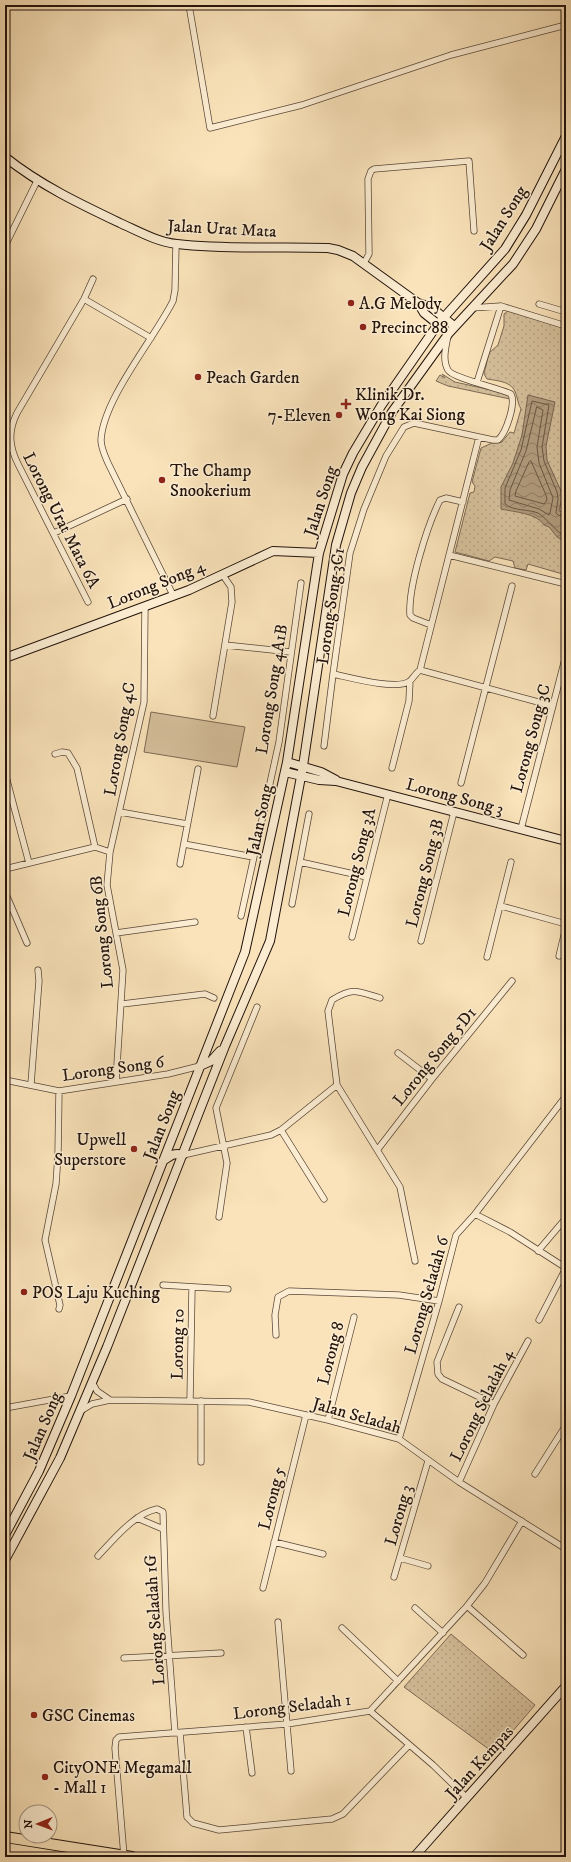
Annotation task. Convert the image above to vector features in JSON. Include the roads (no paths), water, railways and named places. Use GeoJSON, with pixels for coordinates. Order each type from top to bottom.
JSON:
{"type":"FeatureCollection","features":[{"type":"Feature","properties":{"kind":"highway"},"geometry":{"type":"LineString","coordinates":[[5,1837],[128,1856]]}},
{"type":"Feature","properties":{"kind":"highway"},"geometry":{"type":"LineString","coordinates":[[5,1848],[61,1857]]}},
{"type":"Feature","properties":{"kind":"main road","name":"Jalan Song"},"geometry":{"type":"LineString","coordinates":[[5,1535],[39,1472],[71,1396],[245,952],[287,762],[319,553],[334,499],[343,474],[381,406],[438,324],[505,249],[526,214],[566,136]]}},
{"type":"Feature","properties":{"kind":"main road","name":"Jalan Urat Mata"},"geometry":{"type":"LineString","coordinates":[[5,157],[37,181],[130,227],[160,240],[176,244],[328,248],[345,253],[364,263],[418,303],[431,307],[454,326]]}},
{"type":"Feature","properties":{"kind":"main road","name":"Jalan Song"},"geometry":{"type":"LineString","coordinates":[[5,1560],[48,1482],[92,1382],[225,1046],[270,941],[302,776],[336,545],[351,493],[362,467],[392,412],[454,326],[513,264],[536,229],[566,168]]}},
{"type":"Feature","properties":{"kind":"main road","name":"Jalan Urat Mata"},"geometry":{"type":"LineString","coordinates":[[418,303],[424,313],[449,333]]}},
{"type":"Feature","properties":{"kind":"main road","name":"Lorong Song 4"},"geometry":{"type":"LineString","coordinates":[[5,658],[173,595],[276,550],[319,553]]}},
{"type":"Feature","properties":{"kind":"main road","name":"Lorong Song 3"},"geometry":{"type":"LineString","coordinates":[[287,762],[321,772],[336,781]]}},
{"type":"Feature","properties":{"kind":"main road","name":"Lorong Song 3"},"geometry":{"type":"LineString","coordinates":[[285,772],[319,780],[336,781],[566,841]]}},
{"type":"Feature","properties":{"kind":"main road"},"geometry":{"type":"LineString","coordinates":[[200,1066],[212,1061],[225,1046]]}},
{"type":"Feature","properties":{"kind":"main road"},"geometry":{"type":"LineString","coordinates":[[163,1162],[174,1154],[177,1153],[183,1155]]}},
{"type":"Feature","properties":{"kind":"main road","name":"Jalan Kempas"},"geometry":{"type":"LineString","coordinates":[[414,1857],[566,1686]]}},
{"type":"Feature","properties":{"kind":"street"},"geometry":{"type":"LineString","coordinates":[[189,5],[210,128],[302,105],[451,55],[566,25]]}},
{"type":"Feature","properties":{"kind":"street"},"geometry":{"type":"LineString","coordinates":[[364,263],[369,254],[368,179],[371,171],[374,170],[469,161],[474,231]]}},
{"type":"Feature","properties":{"kind":"street"},"geometry":{"type":"LineString","coordinates":[[5,246],[14,224],[37,181]]}},
{"type":"Feature","properties":{"kind":"street"},"geometry":{"type":"LineString","coordinates":[[173,595],[104,454],[101,438],[111,406],[170,306],[174,296],[176,244]]}},
{"type":"Feature","properties":{"kind":"street","name":"Lorong Urat Mata 6A"},"geometry":{"type":"LineString","coordinates":[[88,602],[13,453],[11,430],[17,413],[84,299],[93,279]]}},
{"type":"Feature","properties":{"kind":"street"},"geometry":{"type":"LineString","coordinates":[[84,299],[151,338]]}},
{"type":"Feature","properties":{"kind":"street"},"geometry":{"type":"LineString","coordinates":[[539,304],[566,312]]}},
{"type":"Feature","properties":{"kind":"street"},"geometry":{"type":"LineString","coordinates":[[449,333],[445,352],[448,370],[452,374],[477,382],[501,306]]}},
{"type":"Feature","properties":{"kind":"street"},"geometry":{"type":"LineString","coordinates":[[471,308],[501,306],[566,326]]}},
{"type":"Feature","properties":{"kind":"street","name":"Lorong Song 3C1"},"geometry":{"type":"LineString","coordinates":[[410,681],[399,684],[377,683],[333,674],[350,553],[364,509],[389,450],[404,427],[414,422],[493,440],[498,440],[503,436],[513,398],[511,394],[506,391],[477,382]]}},
{"type":"Feature","properties":{"kind":"street"},"geometry":{"type":"LineString","coordinates":[[392,768],[409,701],[410,681],[414,674],[420,670],[479,437]]}},
{"type":"Feature","properties":{"kind":"street"},"geometry":{"type":"LineString","coordinates":[[566,440],[566,452]]}},
{"type":"Feature","properties":{"kind":"street"},"geometry":{"type":"LineString","coordinates":[[431,625],[413,618],[410,615],[416,571],[432,518],[440,500],[446,498],[463,502]]}},
{"type":"Feature","properties":{"kind":"street"},"geometry":{"type":"LineString","coordinates":[[54,533],[127,499]]}},
{"type":"Feature","properties":{"kind":"street"},"geometry":{"type":"LineString","coordinates":[[450,555],[566,584]]}},
{"type":"Feature","properties":{"kind":"street"},"geometry":{"type":"LineString","coordinates":[[213,716],[232,593],[222,574]]}},
{"type":"Feature","properties":{"kind":"street","name":"Lorong Song 4A1B"},"geometry":{"type":"LineString","coordinates":[[241,916],[279,742],[301,583]]}},
{"type":"Feature","properties":{"kind":"street"},"geometry":{"type":"LineString","coordinates":[[461,783],[512,586]]}},
{"type":"Feature","properties":{"kind":"street","name":"Lorong Song 4C"},"geometry":{"type":"LineString","coordinates":[[110,852],[144,702],[145,606]]}},
{"type":"Feature","properties":{"kind":"street"},"geometry":{"type":"LineString","coordinates":[[225,645],[291,652]]}},
{"type":"Feature","properties":{"kind":"street","name":"Lorong Song 3C"},"geometry":{"type":"LineString","coordinates":[[521,829],[553,706],[565,667],[566,655]]}},
{"type":"Feature","properties":{"kind":"street"},"geometry":{"type":"LineString","coordinates":[[420,670],[553,706]]}},
{"type":"Feature","properties":{"kind":"street"},"geometry":{"type":"LineString","coordinates":[[324,746],[333,674]]}},
{"type":"Feature","properties":{"kind":"street"},"geometry":{"type":"LineString","coordinates":[[55,754],[62,752],[68,753],[77,768],[95,847]]}},
{"type":"Feature","properties":{"kind":"street"},"geometry":{"type":"LineString","coordinates":[[180,864],[198,769]]}},
{"type":"Feature","properties":{"kind":"street"},"geometry":{"type":"LineString","coordinates":[[5,772],[29,862]]}},
{"type":"Feature","properties":{"kind":"street","name":"Lorong Song 3A"},"geometry":{"type":"LineString","coordinates":[[352,937],[388,794]]}},
{"type":"Feature","properties":{"kind":"street"},"geometry":{"type":"LineString","coordinates":[[120,812],[187,824]]}},
{"type":"Feature","properties":{"kind":"street","name":"Lorong Song 3B"},"geometry":{"type":"LineString","coordinates":[[421,941],[454,812]]}},
{"type":"Feature","properties":{"kind":"street"},"geometry":{"type":"LineString","coordinates":[[292,904],[309,814]]}},
{"type":"Feature","properties":{"kind":"street"},"geometry":{"type":"LineString","coordinates":[[184,844],[253,857]]}},
{"type":"Feature","properties":{"kind":"street"},"geometry":{"type":"LineString","coordinates":[[5,869],[95,847],[110,852]]}},
{"type":"Feature","properties":{"kind":"street","name":"Lorong Song 6B"},"geometry":{"type":"LineString","coordinates":[[110,852],[107,885],[123,970],[116,1081]]}},
{"type":"Feature","properties":{"kind":"street"},"geometry":{"type":"LineString","coordinates":[[300,862],[367,877]]}},
{"type":"Feature","properties":{"kind":"street"},"geometry":{"type":"LineString","coordinates":[[487,957],[511,862]]}},
{"type":"Feature","properties":{"kind":"street"},"geometry":{"type":"LineString","coordinates":[[5,892],[27,943]]}},
{"type":"Feature","properties":{"kind":"street"},"geometry":{"type":"LineString","coordinates":[[501,906],[566,925],[559,956]]}},
{"type":"Feature","properties":{"kind":"street"},"geometry":{"type":"LineString","coordinates":[[116,934],[195,922]]}},
{"type":"Feature","properties":{"kind":"street"},"geometry":{"type":"LineString","coordinates":[[31,1084],[39,980],[38,970]]}},
{"type":"Feature","properties":{"kind":"street","name":"Lorong Song 5D1"},"geometry":{"type":"LineString","coordinates":[[378,1150],[432,1079],[512,981]]}},
{"type":"Feature","properties":{"kind":"street"},"geometry":{"type":"LineString","coordinates":[[380,998],[353,990],[341,994],[332,1000],[328,1011],[337,1085],[400,1187],[415,1261]]}},
{"type":"Feature","properties":{"kind":"street"},"geometry":{"type":"LineString","coordinates":[[122,1004],[204,994],[214,998]]}},
{"type":"Feature","properties":{"kind":"street"},"geometry":{"type":"LineString","coordinates":[[219,1217],[227,1163],[225,1146],[216,1108],[257,1007]]}},
{"type":"Feature","properties":{"kind":"street"},"geometry":{"type":"LineString","coordinates":[[398,1053],[432,1079]]}},
{"type":"Feature","properties":{"kind":"street","name":"Lorong Song 6"},"geometry":{"type":"LineString","coordinates":[[5,1080],[31,1084],[59,1091],[168,1074],[200,1066]]}},
{"type":"Feature","properties":{"kind":"street"},"geometry":{"type":"LineString","coordinates":[[183,1155],[271,1135],[281,1130],[337,1085]]}},
{"type":"Feature","properties":{"kind":"street"},"geometry":{"type":"LineString","coordinates":[[59,1091],[56,1184],[45,1240],[60,1306],[59,1309]]}},
{"type":"Feature","properties":{"kind":"street","name":"Lorong Seladah 6"},"geometry":{"type":"LineString","coordinates":[[399,1439],[439,1301],[456,1235],[475,1214],[566,1096]]}},
{"type":"Feature","properties":{"kind":"street"},"geometry":{"type":"LineString","coordinates":[[281,1130],[324,1199]]}},
{"type":"Feature","properties":{"kind":"street"},"geometry":{"type":"LineString","coordinates":[[475,1214],[510,1232],[566,1268],[539,1320]]}},
{"type":"Feature","properties":{"kind":"street"},"geometry":{"type":"LineString","coordinates":[[538,1251],[566,1218]]}},
{"type":"Feature","properties":{"kind":"street"},"geometry":{"type":"LineString","coordinates":[[163,1285],[192,1288],[228,1289]]}},
{"type":"Feature","properties":{"kind":"street","name":"Lorong 10"},"geometry":{"type":"LineString","coordinates":[[190,1401],[192,1288]]}},
{"type":"Feature","properties":{"kind":"street"},"geometry":{"type":"LineString","coordinates":[[276,1335],[275,1315],[278,1297],[288,1291],[399,1295],[439,1301]]}},
{"type":"Feature","properties":{"kind":"street"},"geometry":{"type":"LineString","coordinates":[[459,1307],[437,1362],[438,1374],[442,1379],[494,1404]]}},
{"type":"Feature","properties":{"kind":"street","name":"Lorong 8"},"geometry":{"type":"LineString","coordinates":[[328,1420],[354,1317]]}},
{"type":"Feature","properties":{"kind":"street","name":"Lorong Seladah 4"},"geometry":{"type":"LineString","coordinates":[[459,1482],[494,1404],[528,1341]]}},
{"type":"Feature","properties":{"kind":"street"},"geometry":{"type":"LineString","coordinates":[[92,1382],[97,1392],[110,1400]]}},
{"type":"Feature","properties":{"kind":"street"},"geometry":{"type":"LineString","coordinates":[[5,1408],[71,1396]]}},
{"type":"Feature","properties":{"kind":"street","name":"Jalan Seladah"},"geometry":{"type":"LineString","coordinates":[[79,1412],[92,1404],[110,1400],[249,1402],[328,1420],[399,1439],[459,1482],[566,1549]]}},
{"type":"Feature","properties":{"kind":"street"},"geometry":{"type":"LineString","coordinates":[[201,1401],[201,1462]]}},
{"type":"Feature","properties":{"kind":"street","name":"Lorong 5"},"geometry":{"type":"LineString","coordinates":[[263,1588],[306,1415]]}},
{"type":"Feature","properties":{"kind":"street"},"geometry":{"type":"LineString","coordinates":[[535,1474],[566,1425]]}},
{"type":"Feature","properties":{"kind":"street","name":"Lorong 3"},"geometry":{"type":"LineString","coordinates":[[394,1577],[428,1461]]}},
{"type":"Feature","properties":{"kind":"street","name":"Lorong Seladah 1G"},"geometry":{"type":"LineString","coordinates":[[137,1518],[144,1513],[157,1509],[163,1512],[162,1529],[166,1611],[170,1655],[187,1817],[193,1823],[219,1830],[332,1819],[343,1814],[409,1745]]}},
{"type":"Feature","properties":{"kind":"street"},"geometry":{"type":"LineString","coordinates":[[98,1556],[137,1518],[162,1529]]}},
{"type":"Feature","properties":{"kind":"street","name":"Lorong Seladah 1"},"geometry":{"type":"LineString","coordinates":[[128,1856],[115,1748],[116,1740],[123,1736],[287,1724],[370,1711],[467,1606],[485,1583],[522,1521]]}},
{"type":"Feature","properties":{"kind":"street"},"geometry":{"type":"LineString","coordinates":[[274,1542],[323,1554]]}},
{"type":"Feature","properties":{"kind":"street"},"geometry":{"type":"LineString","coordinates":[[400,1558],[428,1566]]}},
{"type":"Feature","properties":{"kind":"street"},"geometry":{"type":"LineString","coordinates":[[467,1606],[523,1656]]}},
{"type":"Feature","properties":{"kind":"street"},"geometry":{"type":"LineString","coordinates":[[415,1608],[443,1633]]}},
{"type":"Feature","properties":{"kind":"street"},"geometry":{"type":"LineString","coordinates":[[278,1622],[291,1771]]}},
{"type":"Feature","properties":{"kind":"street"},"geometry":{"type":"LineString","coordinates":[[342,1628],[398,1681]]}},
{"type":"Feature","properties":{"kind":"street"},"geometry":{"type":"LineString","coordinates":[[124,1658],[221,1653]]}},
{"type":"Feature","properties":{"kind":"street"},"geometry":{"type":"LineString","coordinates":[[370,1711],[466,1797]]}},
{"type":"Feature","properties":{"kind":"street"},"geometry":{"type":"LineString","coordinates":[[246,1727],[252,1773]]}},
{"type":"Feature","properties":{"kind":"water"},"geometry":{"type":"Polygon","coordinates":[[[528,395],[555,402],[546,446],[547,460],[561,491],[562,498],[559,511],[566,513],[566,540],[558,538],[549,527],[531,515],[501,509],[501,487],[513,463],[522,435],[528,395]]]}},
{"type":"Feature","properties":{"kind":"place","name":"A.G Melody"},"geometry":{"type":"Point","coordinates":[351,303]}},
{"type":"Feature","properties":{"kind":"place","name":"Precinct 88"},"geometry":{"type":"Point","coordinates":[363,327]}},
{"type":"Feature","properties":{"kind":"place","name":"Peach Garden"},"geometry":{"type":"Point","coordinates":[198,377]}},
{"type":"Feature","properties":{"kind":"place","name":"Klinik Dr. Wong Kai Siong"},"geometry":{"type":"Point","coordinates":[346,404]}},
{"type":"Feature","properties":{"kind":"place","name":"7-Eleven"},"geometry":{"type":"Point","coordinates":[339,415]}},
{"type":"Feature","properties":{"kind":"place","name":"The Champ Snookerium"},"geometry":{"type":"Point","coordinates":[162,480]}},
{"type":"Feature","properties":{"kind":"place","name":"Upwell Superstore"},"geometry":{"type":"Point","coordinates":[134,1149]}},
{"type":"Feature","properties":{"kind":"place","name":"POS Laju Kuching"},"geometry":{"type":"Point","coordinates":[24,1292]}},
{"type":"Feature","properties":{"kind":"place","name":"GSC Cinemas"},"geometry":{"type":"Point","coordinates":[34,1715]}},
{"type":"Feature","properties":{"kind":"place","name":"CityONE Megamall - Mall 1"},"geometry":{"type":"Point","coordinates":[45,1777]}}]}
